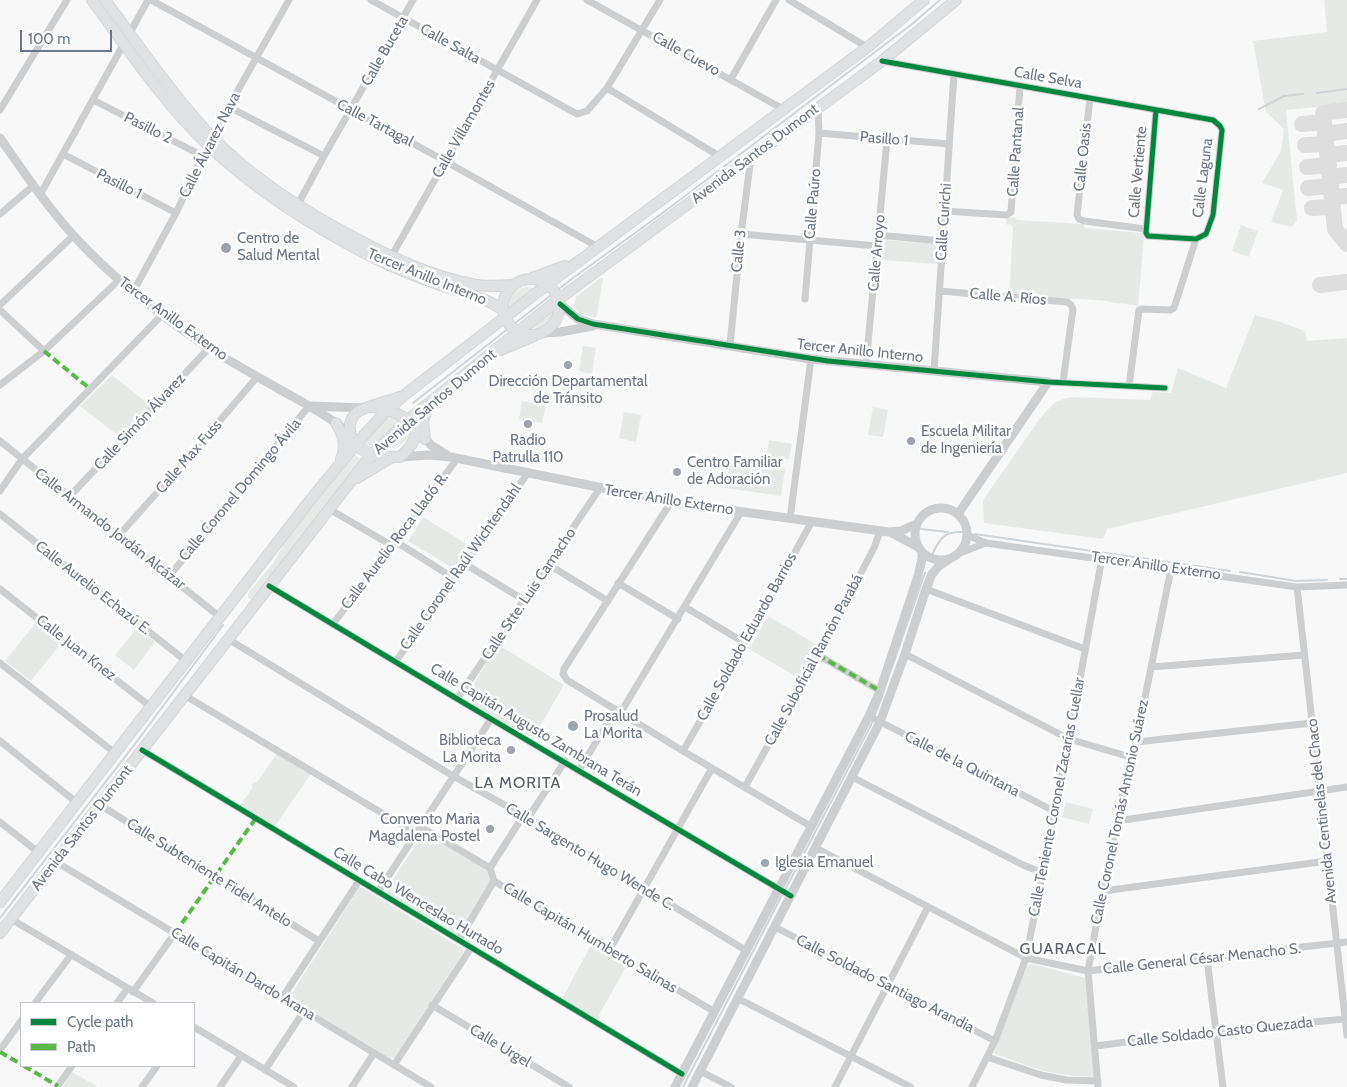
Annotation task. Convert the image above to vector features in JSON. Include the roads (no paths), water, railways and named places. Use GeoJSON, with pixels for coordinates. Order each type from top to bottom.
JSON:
{"type":"FeatureCollection","features":[{"type":"Feature","properties":{"kind":"main road","name":"Tercer Anillo Interno"},"geometry":{"type":"LineString","coordinates":[[92,0],[115,22],[130,33],[142,59]]}},
{"type":"Feature","properties":{"kind":"main road","name":"Tercer Anillo Interno"},"geometry":{"type":"LineString","coordinates":[[105,0],[124,44],[142,59],[186,108],[210,140],[270,195],[298,215],[371,256],[439,285],[488,301],[505,316]]}},
{"type":"Feature","properties":{"kind":"main road","name":"Avenida Santos Dumont"},"geometry":{"type":"LineString","coordinates":[[1,900],[252,575],[356,444],[389,411],[407,394],[505,316],[555,294],[751,158],[801,108],[867,47],[924,0]]}},
{"type":"Feature","properties":{"kind":"main road","name":"Avenida Santos Dumont"},"geometry":{"type":"LineString","coordinates":[[0,932],[372,454],[429,403],[517,331],[555,294],[580,260],[783,109],[818,108],[882,61],[956,0]]}},
{"type":"Feature","properties":{"kind":"main road","name":"Tercer Anillo Interno"},"geometry":{"type":"LineString","coordinates":[[210,140],[297,206],[391,257],[444,277],[474,284],[513,285]]}},
{"type":"Feature","properties":{"kind":"main road"},"geometry":{"type":"LineString","coordinates":[[346,242],[362,249],[366,248],[367,244]]}},
{"type":"Feature","properties":{"kind":"main road"},"geometry":{"type":"LineString","coordinates":[[371,256],[375,252],[391,257]]}},
{"type":"Feature","properties":{"kind":"main road"},"geometry":{"type":"LineString","coordinates":[[541,333],[527,335],[517,331],[505,316],[505,297],[513,285],[580,260]]}},
{"type":"Feature","properties":{"kind":"main road"},"geometry":{"type":"LineString","coordinates":[[486,357],[541,333],[556,321],[559,313],[555,294],[541,280],[526,279]]}},
{"type":"Feature","properties":{"kind":"main road"},"geometry":{"type":"LineString","coordinates":[[439,285],[472,291],[474,284]]}},
{"type":"Feature","properties":{"kind":"main road"},"geometry":{"type":"LineString","coordinates":[[396,457],[372,454],[356,444],[350,434],[350,425],[353,417],[367,408],[407,394]]}},
{"type":"Feature","properties":{"kind":"main road"},"geometry":{"type":"LineString","coordinates":[[425,439],[423,421],[429,403]]}},
{"type":"Feature","properties":{"kind":"main road"},"geometry":{"type":"LineString","coordinates":[[348,484],[374,467],[396,457],[411,446],[416,436],[409,422],[389,411],[367,408]]}},
{"type":"Feature","properties":{"kind":"main road"},"geometry":{"type":"LineString","coordinates":[[336,423],[342,433],[344,444],[343,455],[338,467]]}},
{"type":"Feature","properties":{"kind":"main road"},"geometry":{"type":"LineString","coordinates":[[252,575],[243,600],[246,604],[253,606]]}},
{"type":"Feature","properties":{"kind":"main road"},"geometry":{"type":"LineString","coordinates":[[232,601],[244,608],[235,630]]}},
{"type":"Feature","properties":{"kind":"street"},"geometry":{"type":"LineString","coordinates":[[0,110],[67,0]]}},
{"type":"Feature","properties":{"kind":"street"},"geometry":{"type":"LineString","coordinates":[[40,195],[150,0]]}},
{"type":"Feature","properties":{"kind":"street","name":"Calle Tartagal"},"geometry":{"type":"LineString","coordinates":[[150,0],[445,161],[598,248]]}},
{"type":"Feature","properties":{"kind":"street","name":"Calle Álvarez Nava"},"geometry":{"type":"LineString","coordinates":[[133,292],[176,213],[210,140],[289,0]]}},
{"type":"Feature","properties":{"kind":"street","name":"Calle Salta"},"geometry":{"type":"LineString","coordinates":[[371,0],[573,112],[582,114],[587,111],[607,88]]}},
{"type":"Feature","properties":{"kind":"street","name":"Calle Buceta"},"geometry":{"type":"LineString","coordinates":[[297,206],[413,0]]}},
{"type":"Feature","properties":{"kind":"street","name":"Calle Villamontes"},"geometry":{"type":"LineString","coordinates":[[391,257],[537,0]]}},
{"type":"Feature","properties":{"kind":"street","name":"Calle Cuevo"},"geometry":{"type":"LineString","coordinates":[[587,0],[783,109]]}},
{"type":"Feature","properties":{"kind":"street"},"geometry":{"type":"LineString","coordinates":[[660,0],[607,88],[719,156]]}},
{"type":"Feature","properties":{"kind":"street"},"geometry":{"type":"LineString","coordinates":[[732,79],[776,0]]}},
{"type":"Feature","properties":{"kind":"street"},"geometry":{"type":"LineString","coordinates":[[789,0],[867,47]]}},
{"type":"Feature","properties":{"kind":"street","name":"Calle Selva"},"geometry":{"type":"LineString","coordinates":[[882,61],[1209,120]]}},
{"type":"Feature","properties":{"kind":"street","name":"Calle Curichi"},"geometry":{"type":"LineString","coordinates":[[934,371],[940,291],[941,241],[954,74]]}},
{"type":"Feature","properties":{"kind":"street","name":"Calle Pantanal"},"geometry":{"type":"LineString","coordinates":[[944,211],[1007,215],[1011,212],[1020,87]]}},
{"type":"Feature","properties":{"kind":"street","name":"Calle Oasis"},"geometry":{"type":"LineString","coordinates":[[1090,98],[1077,215],[1079,219],[1084,221],[1147,232]]}},
{"type":"Feature","properties":{"kind":"street","name":"Pasillo 2"},"geometry":{"type":"LineString","coordinates":[[93,100],[203,156]]}},
{"type":"Feature","properties":{"kind":"street"},"geometry":{"type":"LineString","coordinates":[[229,107],[324,156]]}},
{"type":"Feature","properties":{"kind":"street","name":"Calle Paúro"},"geometry":{"type":"LineString","coordinates":[[805,299],[819,133],[818,108]]}},
{"type":"Feature","properties":{"kind":"street","name":"Calle Vertiente"},"geometry":{"type":"LineString","coordinates":[[1147,232],[1156,110]]}},
{"type":"Feature","properties":{"kind":"street","name":"Calle Laguna"},"geometry":{"type":"LineString","coordinates":[[1129,386],[1138,313],[1142,309],[1168,310],[1174,308],[1196,239],[1206,234],[1209,230],[1214,207],[1222,130],[1216,123],[1209,120]]}},
{"type":"Feature","properties":{"kind":"street","name":"Pasillo 1"},"geometry":{"type":"LineString","coordinates":[[819,133],[949,144]]}},
{"type":"Feature","properties":{"kind":"street","name":"Tercer Anillo Externo"},"geometry":{"type":"LineString","coordinates":[[0,138],[33,186],[74,235],[133,292],[209,348],[309,406],[350,434]]}},
{"type":"Feature","properties":{"kind":"street","name":"Calle Arroyo"},"geometry":{"type":"LineString","coordinates":[[866,365],[887,140]]}},
{"type":"Feature","properties":{"kind":"street","name":"Pasillo 1"},"geometry":{"type":"LineString","coordinates":[[63,154],[176,213]]}},
{"type":"Feature","properties":{"kind":"street","name":"Calle 3"},"geometry":{"type":"LineString","coordinates":[[730,345],[751,158]]}},
{"type":"Feature","properties":{"kind":"street"},"geometry":{"type":"LineString","coordinates":[[0,214],[33,186]]}},
{"type":"Feature","properties":{"kind":"street"},"geometry":{"type":"LineString","coordinates":[[1147,232],[1196,239]]}},
{"type":"Feature","properties":{"kind":"street"},"geometry":{"type":"LineString","coordinates":[[741,234],[877,246]]}},
{"type":"Feature","properties":{"kind":"street"},"geometry":{"type":"LineString","coordinates":[[0,305],[74,235]]}},
{"type":"Feature","properties":{"kind":"street"},"geometry":{"type":"LineString","coordinates":[[878,235],[941,241]]}},
{"type":"Feature","properties":{"kind":"street"},"geometry":{"type":"LineString","coordinates":[[0,385],[44,351],[119,280]]}},
{"type":"Feature","properties":{"kind":"street","name":"Calle A. Ríos"},"geometry":{"type":"LineString","coordinates":[[940,291],[1067,302],[1073,309],[1063,382]]}},
{"type":"Feature","properties":{"kind":"street","name":"Tercer Anillo Interno"},"geometry":{"type":"LineString","coordinates":[[555,294],[578,319],[600,325],[730,345],[811,360],[1048,382],[1165,388]]}},
{"type":"Feature","properties":{"kind":"street"},"geometry":{"type":"LineString","coordinates":[[0,310],[44,351]]}},
{"type":"Feature","properties":{"kind":"street"},"geometry":{"type":"LineString","coordinates":[[0,490],[22,459],[162,315]]}},
{"type":"Feature","properties":{"kind":"street","name":"Tercer Anillo Interno"},"geometry":{"type":"LineString","coordinates":[[541,333],[560,332],[600,325]]}},
{"type":"Feature","properties":{"kind":"street","name":"Calle Simón Álvarez"},"geometry":{"type":"LineString","coordinates":[[70,496],[209,348]]}},
{"type":"Feature","properties":{"kind":"street"},"geometry":{"type":"LineString","coordinates":[[790,519],[811,360]]}},
{"type":"Feature","properties":{"kind":"street","name":"Calle Max Fuss"},"geometry":{"type":"LineString","coordinates":[[120,535],[257,377]]}},
{"type":"Feature","properties":{"kind":"street"},"geometry":{"type":"LineString","coordinates":[[958,514],[1048,382]]}},
{"type":"Feature","properties":{"kind":"street","name":"Tercer Anillo Externo"},"geometry":{"type":"LineString","coordinates":[[309,406],[367,408]]}},
{"type":"Feature","properties":{"kind":"street","name":"Calle Coronel Domingo Ávila"},"geometry":{"type":"LineString","coordinates":[[170,575],[309,406]]}},
{"type":"Feature","properties":{"kind":"street","name":"Tercer Anillo Externo"},"geometry":{"type":"LineString","coordinates":[[409,422],[437,450],[454,458]]}},
{"type":"Feature","properties":{"kind":"street","name":"Calle Armando Jordán Alcázar"},"geometry":{"type":"LineString","coordinates":[[0,441],[220,616]]}},
{"type":"Feature","properties":{"kind":"street","name":"Tercer Anillo Externo"},"geometry":{"type":"LineString","coordinates":[[396,457],[430,455],[454,458],[671,502],[884,532],[901,532],[916,524]]}},
{"type":"Feature","properties":{"kind":"street","name":"Calle Aurelio Roca Lladó R."},"geometry":{"type":"LineString","coordinates":[[333,624],[454,458]]}},
{"type":"Feature","properties":{"kind":"street","name":"Calle Coronel Raúl Wichtendahl"},"geometry":{"type":"LineString","coordinates":[[396,661],[527,474]]}},
{"type":"Feature","properties":{"kind":"street","name":"Calle Stte. Luis Camacho"},"geometry":{"type":"LineString","coordinates":[[457,699],[600,488]]}},
{"type":"Feature","properties":{"kind":"street"},"geometry":{"type":"LineString","coordinates":[[671,502],[564,669],[564,674],[567,680],[812,827]]}},
{"type":"Feature","properties":{"kind":"street"},"geometry":{"type":"LineString","coordinates":[[675,1087],[747,951],[816,848],[852,777],[874,719],[880,691],[918,576],[922,559],[915,532],[916,524],[920,517],[934,508],[950,509],[958,514],[965,523],[967,535],[964,547],[960,553]]}},
{"type":"Feature","properties":{"kind":"street"},"geometry":{"type":"LineString","coordinates":[[330,509],[455,579]]}},
{"type":"Feature","properties":{"kind":"street"},"geometry":{"type":"LineString","coordinates":[[579,770],[678,619],[741,512]]}},
{"type":"Feature","properties":{"kind":"street","name":"Calle Aurelio Echazú E."},"geometry":{"type":"LineString","coordinates":[[0,514],[186,661]]}},
{"type":"Feature","properties":{"kind":"street","name":"Calle Soldado Eduardo Barrios"},"geometry":{"type":"LineString","coordinates":[[683,751],[746,643],[811,522]]}},
{"type":"Feature","properties":{"kind":"street","name":"Tercer Anillo Externo"},"geometry":{"type":"LineString","coordinates":[[884,532],[920,550]]}},
{"type":"Feature","properties":{"kind":"street","name":"Calle Suboficial Ramón Parabá"},"geometry":{"type":"LineString","coordinates":[[745,787],[884,532]]}},
{"type":"Feature","properties":{"kind":"street","name":"Tercer Anillo Externo"},"geometry":{"type":"LineString","coordinates":[[967,535],[986,543],[1297,587],[1347,585]]}},
{"type":"Feature","properties":{"kind":"street"},"geometry":{"type":"LineString","coordinates":[[692,1087],[775,927],[785,892],[812,827],[874,719],[905,654],[932,574],[938,566],[960,553],[986,543]]}},
{"type":"Feature","properties":{"kind":"street"},"geometry":{"type":"LineString","coordinates":[[920,550],[933,559],[948,560]]}},
{"type":"Feature","properties":{"kind":"street","name":"Calle Teniente Coronel Zacarías Cuellar"},"geometry":{"type":"LineString","coordinates":[[972,1087],[995,1041],[1026,958],[1102,558]]}},
{"type":"Feature","properties":{"kind":"street"},"geometry":{"type":"LineString","coordinates":[[465,564],[524,600]]}},
{"type":"Feature","properties":{"kind":"street"},"geometry":{"type":"LineString","coordinates":[[549,565],[608,601]]}},
{"type":"Feature","properties":{"kind":"street","name":"Calle Coronel Tomás Antonio Suárez"},"geometry":{"type":"LineString","coordinates":[[1098,1084],[1088,971],[1130,757],[1136,742],[1171,568]]}},
{"type":"Feature","properties":{"kind":"street"},"geometry":{"type":"LineString","coordinates":[[618,583],[678,619]]}},
{"type":"Feature","properties":{"kind":"street","name":"Calle Capitán Augusto Zambrana Terán"},"geometry":{"type":"LineString","coordinates":[[269,586],[785,892]]}},
{"type":"Feature","properties":{"kind":"street","name":"Avenida Centinelas del Chaco"},"geometry":{"type":"LineString","coordinates":[[1297,587],[1347,1035]]}},
{"type":"Feature","properties":{"kind":"street","name":"Calle Juan Knez"},"geometry":{"type":"LineString","coordinates":[[0,589],[151,707]]}},
{"type":"Feature","properties":{"kind":"street"},"geometry":{"type":"LineString","coordinates":[[926,589],[1085,649]]}},
{"type":"Feature","properties":{"kind":"street"},"geometry":{"type":"LineString","coordinates":[[685,607],[746,643]]}},
{"type":"Feature","properties":{"kind":"street","name":"Calle Sargento Hugo Wende C."},"geometry":{"type":"LineString","coordinates":[[228,638],[453,776],[525,817],[747,951]]}},
{"type":"Feature","properties":{"kind":"street"},"geometry":{"type":"LineString","coordinates":[[905,654],[1069,739],[1130,757]]}},
{"type":"Feature","properties":{"kind":"street"},"geometry":{"type":"LineString","coordinates":[[818,655],[880,691]]}},
{"type":"Feature","properties":{"kind":"street"},"geometry":{"type":"LineString","coordinates":[[1151,667],[1304,655]]}},
{"type":"Feature","properties":{"kind":"street"},"geometry":{"type":"LineString","coordinates":[[0,663],[115,753]]}},
{"type":"Feature","properties":{"kind":"street","name":"Calle Capitán Humberto Salinas"},"geometry":{"type":"LineString","coordinates":[[184,695],[419,831],[490,868],[494,881],[715,1012]]}},
{"type":"Feature","properties":{"kind":"street"},"geometry":{"type":"LineString","coordinates":[[378,892],[491,719]]}},
{"type":"Feature","properties":{"kind":"street","name":"Calle de la Quintana"},"geometry":{"type":"LineString","coordinates":[[874,719],[1054,811]]}},
{"type":"Feature","properties":{"kind":"street"},"geometry":{"type":"LineString","coordinates":[[1136,742],[1312,723]]}},
{"type":"Feature","properties":{"kind":"street"},"geometry":{"type":"LineString","coordinates":[[0,741],[76,802]]}},
{"type":"Feature","properties":{"kind":"street","name":"Calle Cabo Wenceslao Hurtado"},"geometry":{"type":"LineString","coordinates":[[142,750],[682,1074]]}},
{"type":"Feature","properties":{"kind":"street"},"geometry":{"type":"LineString","coordinates":[[490,868],[565,762]]}},
{"type":"Feature","properties":{"kind":"street"},"geometry":{"type":"LineString","coordinates":[[610,949],[712,768]]}},
{"type":"Feature","properties":{"kind":"street"},"geometry":{"type":"LineString","coordinates":[[852,777],[1023,866],[1042,873]]}},
{"type":"Feature","properties":{"kind":"street"},"geometry":{"type":"LineString","coordinates":[[1117,821],[1347,787]]}},
{"type":"Feature","properties":{"kind":"street","name":"Calle Subteniente Fidel Antelo"},"geometry":{"type":"LineString","coordinates":[[100,805],[319,941]]}},
{"type":"Feature","properties":{"kind":"street"},"geometry":{"type":"LineString","coordinates":[[0,822],[38,852]]}},
{"type":"Feature","properties":{"kind":"street","name":"Calle General César Menacho S."},"geometry":{"type":"LineString","coordinates":[[816,848],[1026,958],[1088,971],[1347,942]]}},
{"type":"Feature","properties":{"kind":"street"},"geometry":{"type":"LineString","coordinates":[[1103,891],[1328,861]]}},
{"type":"Feature","properties":{"kind":"street","name":"Calle Capitán Dardo Arana"},"geometry":{"type":"LineString","coordinates":[[56,862],[431,1087]]}},
{"type":"Feature","properties":{"kind":"street"},"geometry":{"type":"LineString","coordinates":[[282,998],[359,881]]}},
{"type":"Feature","properties":{"kind":"street"},"geometry":{"type":"LineString","coordinates":[[459,940],[494,881]]}},
{"type":"Feature","properties":{"kind":"street"},"geometry":{"type":"LineString","coordinates":[[835,1087],[928,907]]}},
{"type":"Feature","properties":{"kind":"street"},"geometry":{"type":"LineString","coordinates":[[11,919],[151,1002]]}},
{"type":"Feature","properties":{"kind":"street","name":"Calle Soldado Santiago Arandia"},"geometry":{"type":"LineString","coordinates":[[775,927],[995,1041]]}},
{"type":"Feature","properties":{"kind":"street"},"geometry":{"type":"LineString","coordinates":[[118,1002],[131,990],[175,933]]}},
{"type":"Feature","properties":{"kind":"street"},"geometry":{"type":"LineString","coordinates":[[394,1065],[471,948]]}},
{"type":"Feature","properties":{"kind":"street"},"geometry":{"type":"LineString","coordinates":[[36,1002],[71,955]]}},
{"type":"Feature","properties":{"kind":"street"},"geometry":{"type":"LineString","coordinates":[[1206,959],[1223,1087]]}},
{"type":"Feature","properties":{"kind":"street"},"geometry":{"type":"LineString","coordinates":[[737,998],[911,1087]]}},
{"type":"Feature","properties":{"kind":"street","name":"Calle Urgel"},"geometry":{"type":"LineString","coordinates":[[432,1006],[568,1087]]}},
{"type":"Feature","properties":{"kind":"street"},"geometry":{"type":"LineString","coordinates":[[265,1070],[304,1011]]}},
{"type":"Feature","properties":{"kind":"street","name":"Calle Soldado Casto Quezada"},"geometry":{"type":"LineString","coordinates":[[1095,1046],[1216,1031],[1345,1019]]}},
{"type":"Feature","properties":{"kind":"street"},"geometry":{"type":"LineString","coordinates":[[0,1050],[20,1022]]}},
{"type":"Feature","properties":{"kind":"street"},"geometry":{"type":"LineString","coordinates":[[195,1028],[294,1087]]}},
{"type":"Feature","properties":{"kind":"street"},"geometry":{"type":"LineString","coordinates":[[352,1087],[374,1053]]}},
{"type":"Feature","properties":{"kind":"street"},"geometry":{"type":"LineString","coordinates":[[220,1087],[241,1056]]}},
{"type":"Feature","properties":{"kind":"street"},"geometry":{"type":"LineString","coordinates":[[987,1057],[1041,1075],[1098,1084]]}},
{"type":"Feature","properties":{"kind":"street"},"geometry":{"type":"LineString","coordinates":[[57,1087],[71,1067]]}},
{"type":"Feature","properties":{"kind":"street"},"geometry":{"type":"LineString","coordinates":[[142,1087],[156,1067]]}},
{"type":"Feature","properties":{"kind":"street"},"geometry":{"type":"LineString","coordinates":[[700,1070],[731,1087]]}},
{"type":"Feature","properties":{"kind":"waterway"},"geometry":{"type":"LineString","coordinates":[[413,403],[573,278],[664,212],[912,24],[940,0]]}},
{"type":"Feature","properties":{"kind":"waterway"},"geometry":{"type":"LineString","coordinates":[[1317,93],[1347,89]]}},
{"type":"Feature","properties":{"kind":"waterway"},"geometry":{"type":"LineString","coordinates":[[1259,109],[1284,96],[1303,94]]}},
{"type":"Feature","properties":{"kind":"waterway"},"geometry":{"type":"LineString","coordinates":[[921,529],[948,532]]}},
{"type":"Feature","properties":{"kind":"waterway"},"geometry":{"type":"LineString","coordinates":[[932,555],[943,537],[951,533],[963,532]]}},
{"type":"Feature","properties":{"kind":"waterway"},"geometry":{"type":"LineString","coordinates":[[975,534],[1230,571]]}},
{"type":"Feature","properties":{"kind":"waterway"},"geometry":{"type":"LineString","coordinates":[[1240,572],[1296,581],[1327,580]]}},
{"type":"Feature","properties":{"kind":"waterway"},"geometry":{"type":"LineString","coordinates":[[891,670],[925,573]]}},
{"type":"Feature","properties":{"kind":"waterway"},"geometry":{"type":"LineString","coordinates":[[1340,579],[1347,579]]}},
{"type":"Feature","properties":{"kind":"waterway"},"geometry":{"type":"LineString","coordinates":[[0,918],[135,744],[223,625]]}},
{"type":"Feature","properties":{"kind":"waterway"},"geometry":{"type":"LineString","coordinates":[[785,890],[871,725],[883,694]]}},
{"type":"Feature","properties":{"kind":"waterway"},"geometry":{"type":"LineString","coordinates":[[683,1087],[782,895]]}},
{"type":"Feature","properties":{"kind":"place","name":"Centro de Salud Mental"},"geometry":{"type":"Point","coordinates":[226,248]}},
{"type":"Feature","properties":{"kind":"place","name":"Dirección Departamental de Tránsito"},"geometry":{"type":"Point","coordinates":[568,365]}},
{"type":"Feature","properties":{"kind":"place","name":"Radio Patrulla 110"},"geometry":{"type":"Point","coordinates":[528,424]}},
{"type":"Feature","properties":{"kind":"place","name":"Escuela Militar de Ingeniería"},"geometry":{"type":"Point","coordinates":[911,441]}},
{"type":"Feature","properties":{"kind":"place","name":"Centro Familiar de Adoración"},"geometry":{"type":"Point","coordinates":[677,472]}},
{"type":"Feature","properties":{"kind":"place","name":"Prosalud La Morita"},"geometry":{"type":"Point","coordinates":[573,726]}},
{"type":"Feature","properties":{"kind":"place","name":"Biblioteca La Morita"},"geometry":{"type":"Point","coordinates":[511,750]}},
{"type":"Feature","properties":{"kind":"place","name":"Convento Maria Magdalena Postel"},"geometry":{"type":"Point","coordinates":[490,829]}},
{"type":"Feature","properties":{"kind":"place","name":"Iglesia Emanuel"},"geometry":{"type":"Point","coordinates":[765,863]}},
{"type":"Feature","properties":{"kind":"district","name":"LA MORITA"},"geometry":{"type":"Point","coordinates":[518,783]}},
{"type":"Feature","properties":{"kind":"district","name":"GUARACAL"},"geometry":{"type":"Point","coordinates":[1063,949]}}]}
